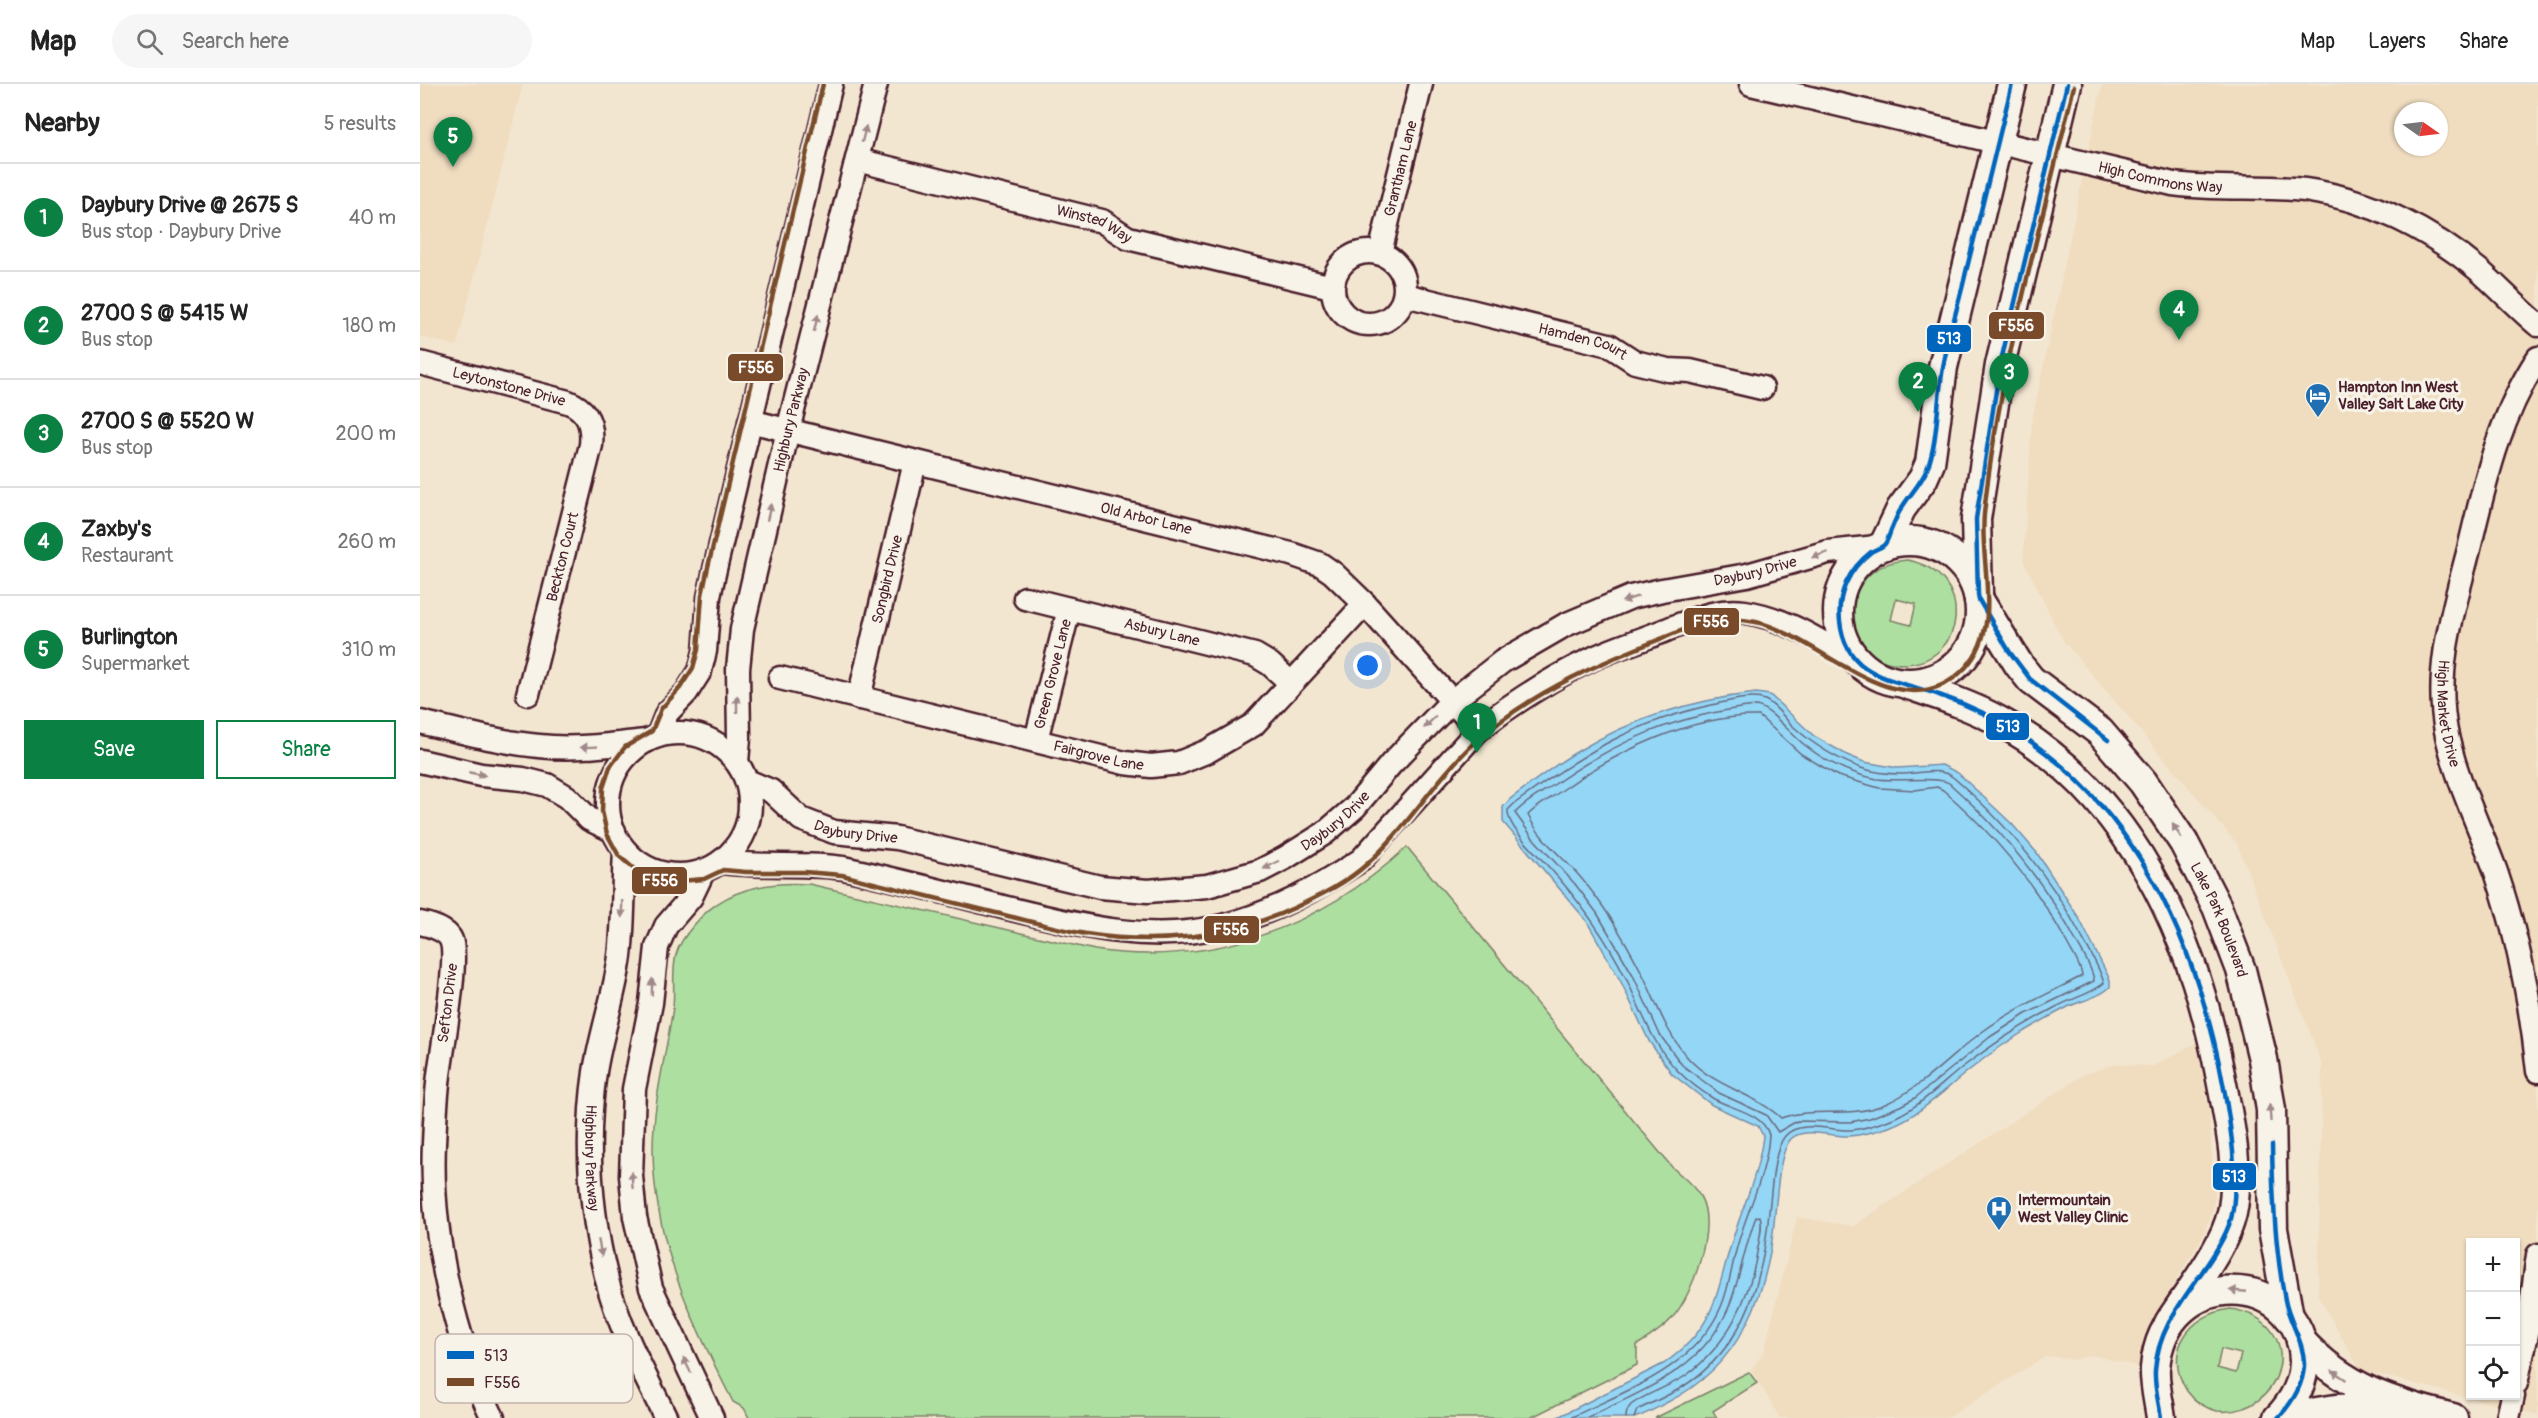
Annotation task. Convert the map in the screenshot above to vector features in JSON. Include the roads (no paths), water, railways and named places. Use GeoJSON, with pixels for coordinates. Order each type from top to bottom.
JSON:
{"type":"FeatureCollection","features":[{"type":"Feature","properties":{"kind":"street"},"geometry":{"type":"LineString","coordinates":[[831,84],[709,597],[703,661],[695,681],[667,713],[653,738],[630,753],[617,770],[609,790],[609,811],[614,831],[626,851],[653,871],[669,875],[686,875],[712,867],[804,864],[843,868],[1110,931],[1136,933],[1192,931],[1220,927],[1269,911],[1321,886],[1361,860],[1478,730],[1526,697],[1594,658],[1706,614],[1721,611],[1743,612],[1773,619],[1884,679],[1939,695],[1998,720],[2049,753],[2088,789],[2106,810],[2142,861],[2160,892],[2190,960],[2213,1038],[2225,1098],[2233,1161],[2234,1198],[2232,1213],[2222,1239],[2169,1323],[2157,1354],[2156,1387],[2161,1418]]}},
{"type":"Feature","properties":{"kind":"street","name":"Highbury Parkway"},"geometry":{"type":"LineString","coordinates":[[742,771],[738,669],[742,629],[788,430],[876,84]]}},
{"type":"Feature","properties":{"kind":"street","name":"Grantham Lane"},"geometry":{"type":"LineString","coordinates":[[1380,254],[1421,84]]}},
{"type":"Feature","properties":{"kind":"street","name":"High Commons Way"},"geometry":{"type":"LineString","coordinates":[[1750,84],[2173,184],[2214,188],[2305,190],[2366,205],[2412,225],[2444,244],[2480,271],[2538,325]]}},
{"type":"Feature","properties":{"kind":"street"},"geometry":{"type":"LineString","coordinates":[[1864,667],[1849,650],[1841,631],[1838,610],[1842,590],[1851,572],[1881,546],[1901,509],[1923,479],[1930,463],[1942,367],[2012,84]]}},
{"type":"Feature","properties":{"kind":"street"},"geometry":{"type":"LineString","coordinates":[[1906,684],[1930,680],[1946,674],[1970,650],[1977,635],[1980,619],[1976,519],[1984,461],[2000,365],[2067,84]]}},
{"type":"Feature","properties":{"kind":"street","name":"Winsted Way"},"geometry":{"type":"LineString","coordinates":[[857,160],[1102,221],[1128,238],[1332,287]]}},
{"type":"Feature","properties":{"kind":"street"},"geometry":{"type":"LineString","coordinates":[[1366,252],[1380,254],[1397,265],[1405,285],[1405,295],[1401,306],[1393,316],[1383,322],[1365,325],[1348,318],[1339,310],[1332,287],[1335,274],[1342,263],[1353,255],[1366,252]]}},
{"type":"Feature","properties":{"kind":"street","name":"Hamden Court"},"geometry":{"type":"LineString","coordinates":[[1405,295],[1609,345],[1635,362],[1668,370],[1690,371],[1762,388]]}},
{"type":"Feature","properties":{"kind":"street","name":"High Market Drive"},"geometry":{"type":"LineString","coordinates":[[2538,358],[2515,397],[2495,446],[2449,629],[2442,689],[2451,750],[2496,871],[2513,929],[2527,992],[2538,1071]]}},
{"type":"Feature","properties":{"kind":"street","name":"Leytonstone Drive"},"geometry":{"type":"LineString","coordinates":[[420,363],[568,402],[581,408],[589,420]]}},
{"type":"Feature","properties":{"kind":"street","name":"Beckton Court"},"geometry":{"type":"LineString","coordinates":[[528,694],[591,445],[592,428],[589,420]]}},
{"type":"Feature","properties":{"kind":"street","name":"Old Arbor Lane"},"geometry":{"type":"LineString","coordinates":[[750,421],[1307,559],[1333,573],[1365,604],[1478,730]]}},
{"type":"Feature","properties":{"kind":"street","name":"Songbird Drive"},"geometry":{"type":"LineString","coordinates":[[859,698],[915,462]]}},
{"type":"Feature","properties":{"kind":"street"},"geometry":{"type":"LineString","coordinates":[[1881,546],[1899,541],[1919,541],[1938,547],[1955,557],[1969,572],[1979,597]]}},
{"type":"Feature","properties":{"kind":"street","name":"Daybury Drive"},"geometry":{"type":"LineString","coordinates":[[742,771],[771,791],[801,819],[834,832],[897,838],[1100,887],[1148,891],[1207,886],[1260,871],[1325,832],[1355,807],[1420,732],[1452,701],[1503,661],[1530,643],[1565,625],[1631,597],[1692,583],[1772,570],[1828,552],[1881,546]]}},
{"type":"Feature","properties":{"kind":"street","name":"Lake Park Boulevard"},"geometry":{"type":"LineString","coordinates":[[1979,597],[2025,674],[2100,732],[2143,782],[2184,843],[2217,907],[2241,970],[2265,1069],[2272,1138],[2273,1229],[2295,1329],[2304,1354],[2302,1381],[2288,1407],[2278,1418]]}},
{"type":"Feature","properties":{"kind":"street","name":"Asbury Lane"},"geometry":{"type":"LineString","coordinates":[[1024,598],[1255,656],[1270,664],[1291,683]]}},
{"type":"Feature","properties":{"kind":"street","name":"Fairgrove Lane"},"geometry":{"type":"LineString","coordinates":[[780,678],[1140,765],[1161,766],[1179,763],[1208,751],[1262,718],[1291,683],[1365,604]]}},
{"type":"Feature","properties":{"kind":"street","name":"Green Grove Lane"},"geometry":{"type":"LineString","coordinates":[[1036,740],[1069,609]]}},
{"type":"Feature","properties":{"kind":"street"},"geometry":{"type":"LineString","coordinates":[[420,722],[489,738],[540,746],[583,747],[676,733],[693,734],[717,744],[742,771],[751,803],[747,825],[738,845],[712,867],[691,897],[666,926],[657,947],[651,1003],[634,1089],[630,1142],[635,1217],[651,1288],[712,1418]]}},
{"type":"Feature","properties":{"kind":"street"},"geometry":{"type":"LineString","coordinates":[[420,761],[481,775],[523,779],[547,785],[567,798],[589,819],[614,831]]}},
{"type":"Feature","properties":{"kind":"street","name":"Highbury Parkway"},"geometry":{"type":"LineString","coordinates":[[626,851],[620,956],[596,1071],[590,1160],[592,1201],[599,1246],[616,1311],[627,1334]]}},
{"type":"Feature","properties":{"kind":"street","name":"Sefton Drive"},"geometry":{"type":"LineString","coordinates":[[420,923],[444,932],[451,938],[454,956],[427,1181],[447,1278],[462,1334]]}},
{"type":"Feature","properties":{"kind":"street"},"geometry":{"type":"LineString","coordinates":[[2520,1364],[2529,1322],[2538,1255]]}},
{"type":"Feature","properties":{"kind":"street"},"geometry":{"type":"LineString","coordinates":[[2169,1323],[2179,1311],[2204,1295],[2234,1290],[2264,1298],[2295,1329],[2321,1362],[2344,1379],[2365,1391],[2411,1407],[2453,1418]]}},
{"type":"Feature","properties":{"kind":"street","name":"Highbury Parkway"},"geometry":{"type":"LineString","coordinates":[[633,1347],[666,1418]]}},
{"type":"Feature","properties":{"kind":"street"},"geometry":{"type":"LineString","coordinates":[[2156,1387],[2183,1418]]}},
{"type":"Feature","properties":{"kind":"street"},"geometry":{"type":"LineString","coordinates":[[2508,1418],[2512,1400]]}},
{"type":"Feature","properties":{"kind":"street","name":"Sefton Drive"},"geometry":{"type":"LineString","coordinates":[[487,1403],[493,1418]]}},
{"type":"Feature","properties":{"kind":"street"},"geometry":{"type":"LineString","coordinates":[[2278,1418],[2336,1409],[2411,1407]]}},
{"type":"Feature","properties":{"kind":"water"},"geometry":{"type":"Polygon","coordinates":[[[1756,693],[1770,695],[1814,736],[1864,762],[1898,768],[1942,765],[1958,773],[2012,824],[2037,853],[2079,918],[2110,980],[2110,987],[2015,1037],[1978,1063],[1921,1110],[1900,1122],[1865,1134],[1843,1136],[1804,1133],[1792,1138],[1781,1162],[1772,1243],[1758,1298],[1747,1324],[1714,1369],[1692,1387],[1641,1416],[1633,1418],[1556,1418],[1665,1363],[1682,1349],[1705,1322],[1718,1292],[1733,1238],[1755,1175],[1763,1136],[1758,1126],[1712,1105],[1672,1074],[1649,1041],[1621,982],[1586,920],[1503,822],[1503,807],[1510,799],[1560,762],[1620,729],[1686,706],[1756,693]]]}},
{"type":"Feature","properties":{"kind":"place","name":"Burlington"},"geometry":{"type":"Point","coordinates":[453,167]}},
{"type":"Feature","properties":{"kind":"place","name":"Zaxby's"},"geometry":{"type":"Point","coordinates":[2179,340]}},
{"type":"Feature","properties":{"kind":"place","name":"2700 S @ 5520 W"},"geometry":{"type":"Point","coordinates":[2009,403]}},
{"type":"Feature","properties":{"kind":"place","name":"2700 S @ 5415 W"},"geometry":{"type":"Point","coordinates":[1918,412]}},
{"type":"Feature","properties":{"kind":"place","name":"Hampton Inn West Valley Salt Lake City"},"geometry":{"type":"Point","coordinates":[2318,419]}},
{"type":"Feature","properties":{"kind":"place","name":"Daybury Drive @ 2675 S"},"geometry":{"type":"Point","coordinates":[1477,753]}},
{"type":"Feature","properties":{"kind":"place","name":"Intermountain West Valley Clinic"},"geometry":{"type":"Point","coordinates":[1999,1232]}}]}
